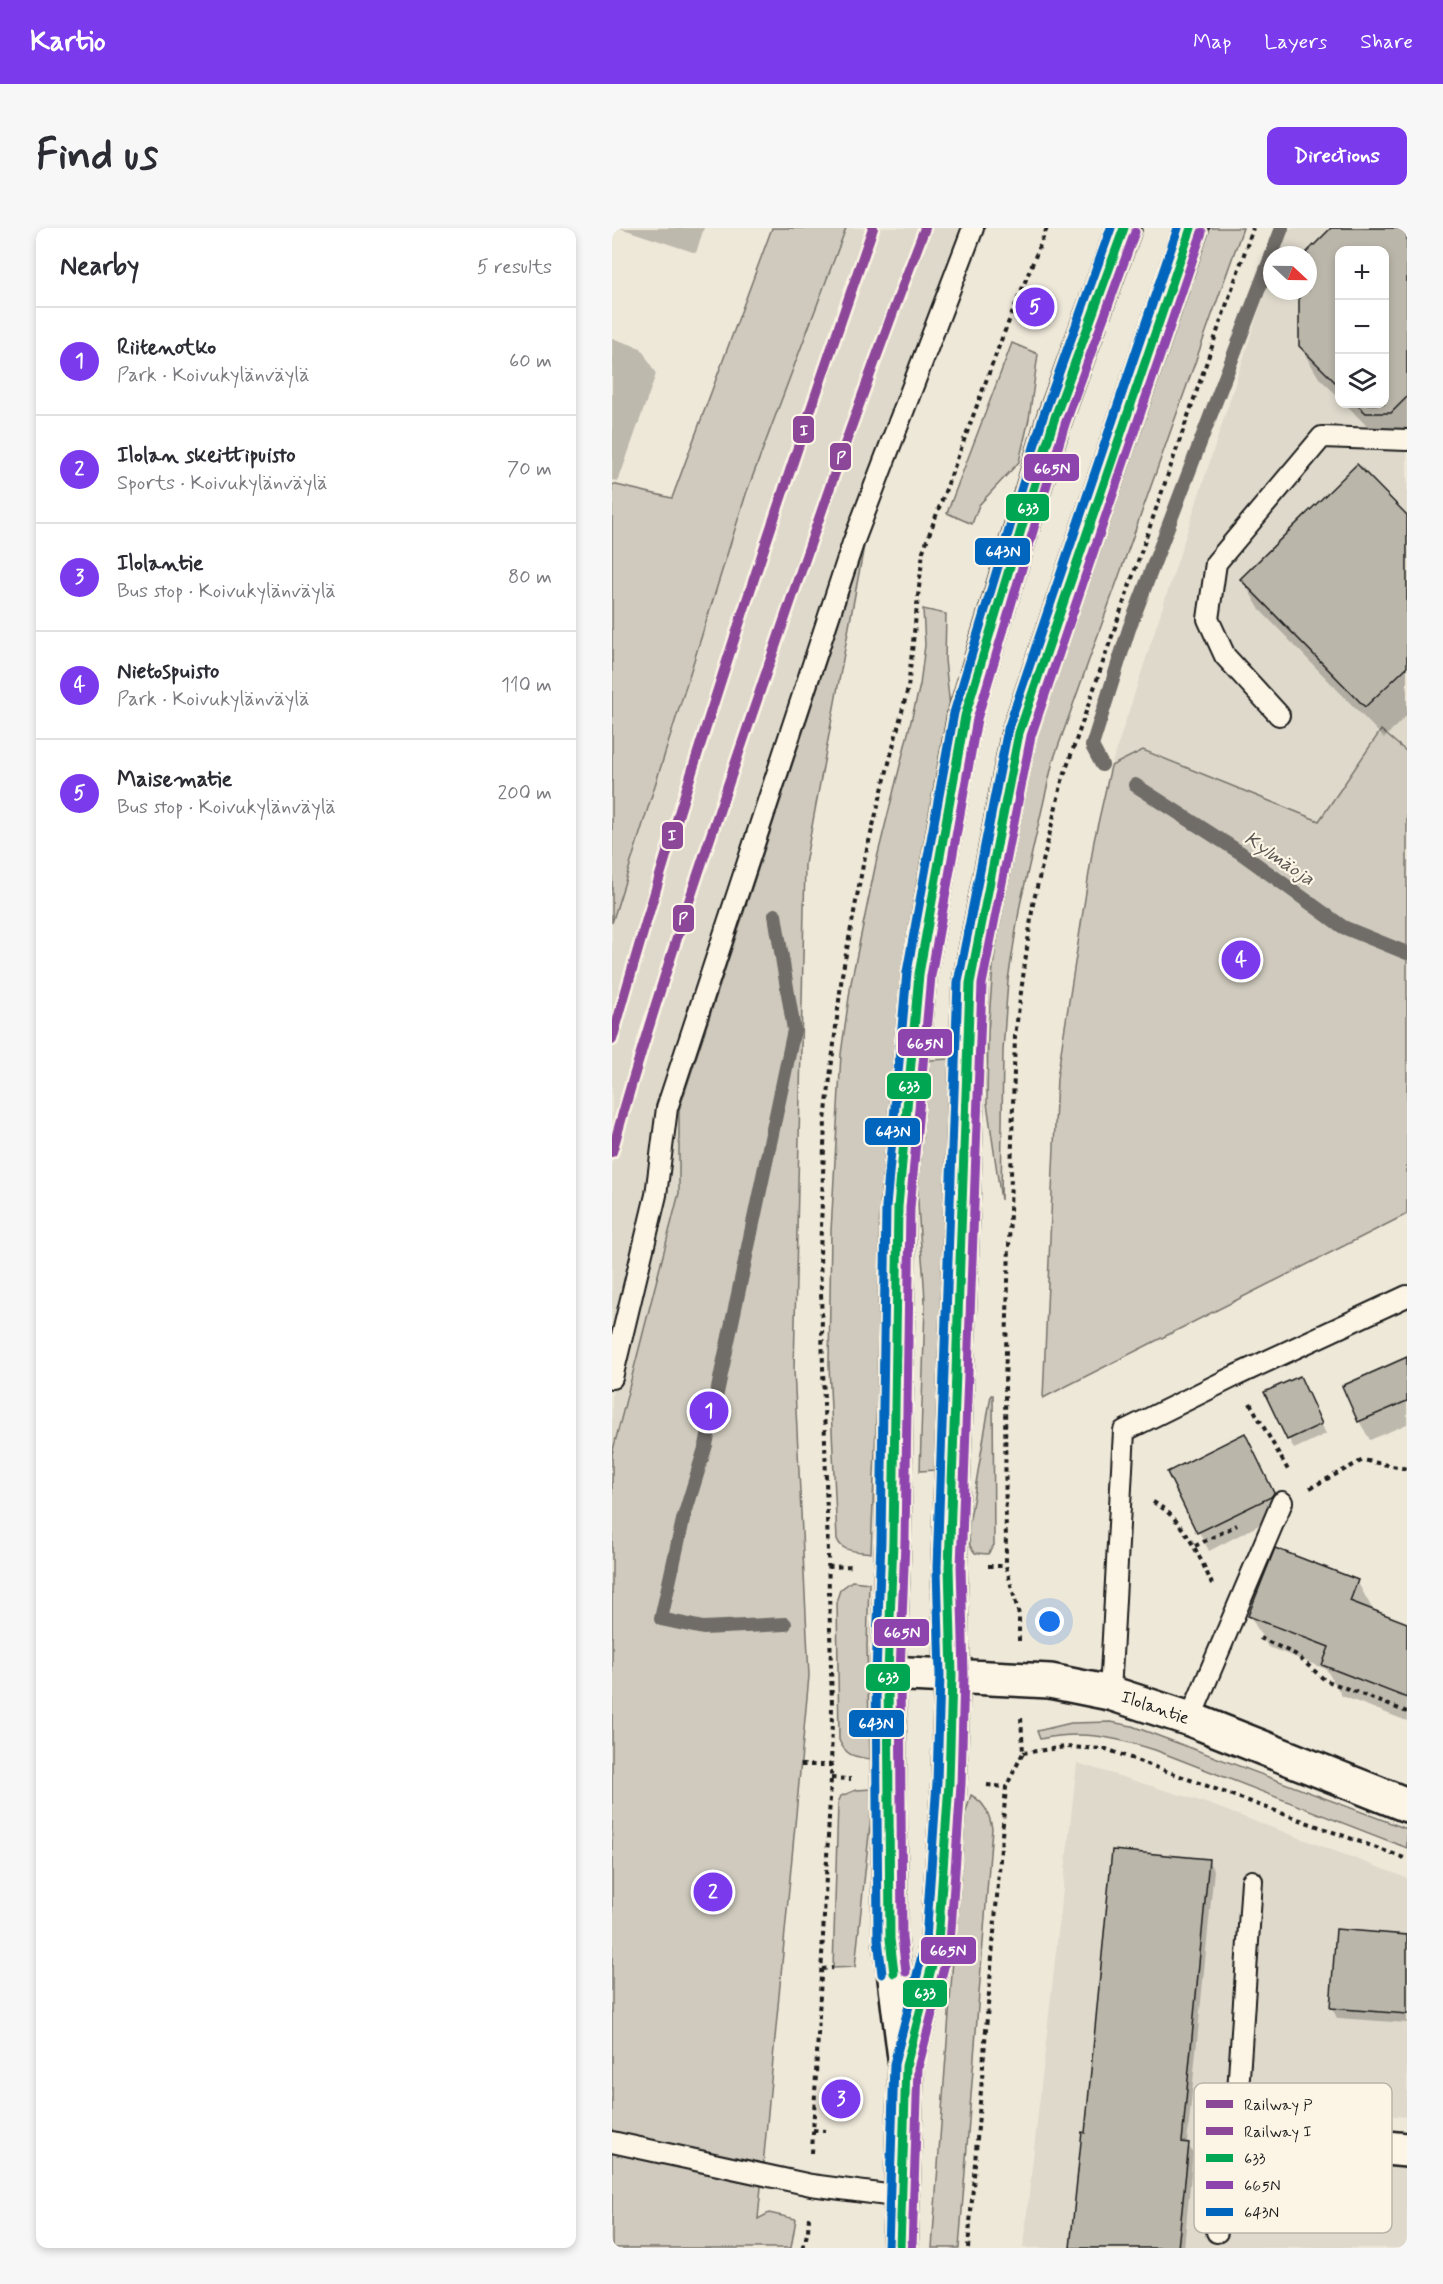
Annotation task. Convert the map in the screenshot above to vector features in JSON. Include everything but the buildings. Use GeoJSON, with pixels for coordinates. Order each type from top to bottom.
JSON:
{"type":"FeatureCollection","features":[{"type":"Feature","properties":{"kind":"main road"},"geometry":{"type":"LineString","coordinates":[[900,2248],[906,2066],[890,1939],[888,1673],[898,1207],[919,974],[964,716],[1054,420],[1124,228]]}},
{"type":"Feature","properties":{"kind":"main road"},"geometry":{"type":"LineString","coordinates":[[906,2066],[938,1942],[950,1783],[952,1676],[949,1567],[970,982],[1019,733],[1191,228]]}},
{"type":"Feature","properties":{"kind":"main road","name":"Ilolantie"},"geometry":{"type":"LineString","coordinates":[[888,1673],[1050,1681],[1110,1693],[1190,1719],[1407,1805]]}},
{"type":"Feature","properties":{"kind":"main road"},"geometry":{"type":"LineString","coordinates":[[1392,2149],[1407,2150]]}},
{"type":"Feature","properties":{"kind":"lane"},"geometry":{"type":"LineString","coordinates":[[612,1378],[656,1195],[667,1108],[853,543],[973,228]]}},
{"type":"Feature","properties":{"kind":"lane"},"geometry":{"type":"LineString","coordinates":[[1279,715],[1225,656],[1208,620],[1216,563],[1322,436],[1407,440]]}},
{"type":"Feature","properties":{"kind":"lane"},"geometry":{"type":"LineString","coordinates":[[1110,1693],[1124,1431],[1235,1376],[1407,1296]]}},
{"type":"Feature","properties":{"kind":"lane"},"geometry":{"type":"LineString","coordinates":[[1190,1719],[1282,1502]]}},
{"type":"Feature","properties":{"kind":"lane"},"geometry":{"type":"LineString","coordinates":[[1239,2083],[1252,1881]]}},
{"type":"Feature","properties":{"kind":"lane"},"geometry":{"type":"LineString","coordinates":[[612,2142],[810,2185],[902,2197]]}},
{"type":"Feature","properties":{"kind":"path"},"geometry":{"type":"LineString","coordinates":[[968,2248],[1006,1786],[1023,1753],[1019,1679],[1019,1615],[1006,1566],[1005,1386],[1016,1036],[1033,904],[1062,781],[1253,228]]}},
{"type":"Feature","properties":{"kind":"path"},"geometry":{"type":"LineString","coordinates":[[1235,1376],[1290,1473]]}},
{"type":"Feature","properties":{"kind":"path"},"geometry":{"type":"LineString","coordinates":[[1023,1753],[1065,1747],[1106,1749],[1407,1859]]}},
{"type":"Feature","properties":{"kind":"path"},"geometry":{"type":"LineString","coordinates":[[801,1766],[831,1765]]}},
{"type":"Feature","properties":{"kind":"path"},"geometry":{"type":"LineString","coordinates":[[822,1969],[832,1968]]}},
{"type":"Feature","properties":{"kind":"path"},"geometry":{"type":"LineString","coordinates":[[813,2130],[825,2131]]}},
{"type":"Feature","properties":{"kind":"shaded area"},"geometry":{"type":"Polygon","coordinates":[[[772,228],[987,228],[864,546],[679,1110],[679,1193],[612,1454],[612,673],[672,499],[772,228]]]}},
{"type":"Feature","properties":{"kind":"shaded area"},"geometry":{"type":"Polygon","coordinates":[[[772,228],[846,228],[746,494],[612,923],[612,484],[672,498],[772,228]]]}},
{"type":"Feature","properties":{"kind":"shaded area"},"geometry":{"type":"Polygon","coordinates":[[[1204,228],[1243,228],[1053,761],[1020,905],[1008,980],[1003,1051],[1001,1200],[987,1103],[988,1032],[993,967],[1018,799],[1059,641],[1204,228]]]}},
{"type":"Feature","properties":{"kind":"shaded area"},"geometry":{"type":"Polygon","coordinates":[[[1286,228],[1407,228],[1407,752],[1380,730],[1319,821],[1143,750],[1111,766],[1263,298],[1263,300],[1317,300],[1317,246],[1280,246],[1286,228]]]}},
{"type":"Feature","properties":{"kind":"shaded area"},"geometry":{"type":"Polygon","coordinates":[[[1012,343],[1038,354],[1029,419],[1019,462],[979,505],[972,524],[947,513],[1012,343]]]}},
{"type":"Feature","properties":{"kind":"shaded area"},"geometry":{"type":"Polygon","coordinates":[[[864,546],[805,864],[794,1369],[809,1676],[758,2219],[769,2213],[796,2219],[791,2248],[612,2248],[612,1454],[679,1193],[679,1110],[864,546]]]}},
{"type":"Feature","properties":{"kind":"shaded area"},"geometry":{"type":"Polygon","coordinates":[[[923,609],[946,614],[945,660],[950,707],[900,999],[888,1119],[871,1553],[847,1549],[839,1544],[837,1539],[829,1365],[831,1231],[841,1054],[851,983],[877,858],[920,685],[925,645],[923,609]]]}},
{"type":"Feature","properties":{"kind":"shaded area"},"geometry":{"type":"Polygon","coordinates":[[[1381,730],[1407,752],[1407,1214],[1043,1398],[1057,1078],[1094,841],[1111,766],[1143,750],[1319,821],[1381,730]]]}},
{"type":"Feature","properties":{"kind":"shaded area"},"geometry":{"type":"Polygon","coordinates":[[[951,1059],[936,1470],[920,1471],[925,1304],[919,1214],[919,1153],[930,1060],[951,1059]]]}},
{"type":"Feature","properties":{"kind":"shaded area"},"geometry":{"type":"Polygon","coordinates":[[[991,1395],[993,1395],[994,1545],[988,1554],[975,1553],[970,1546],[968,1530],[991,1395]]]}},
{"type":"Feature","properties":{"kind":"shaded area"},"geometry":{"type":"Polygon","coordinates":[[[852,1581],[869,1583],[867,1646],[870,1759],[851,1754],[844,1749],[839,1740],[837,1599],[840,1590],[852,1581]]]}},
{"type":"Feature","properties":{"kind":"shaded area"},"geometry":{"type":"Polygon","coordinates":[[[1111,1722],[1132,1726],[1407,1829],[1407,1848],[1155,1750],[1098,1736],[1070,1735],[1040,1739],[1037,1731],[1071,1723],[1111,1722]]]}},
{"type":"Feature","properties":{"kind":"shaded area"},"geometry":{"type":"Polygon","coordinates":[[[1077,1763],[1203,1802],[1407,1878],[1407,2117],[1392,2116],[1392,2083],[1194,2083],[1194,2233],[1392,2233],[1392,2166],[1407,2167],[1407,2248],[1023,2248],[1077,1763]]]}},
{"type":"Feature","properties":{"kind":"shaded area"},"geometry":{"type":"Polygon","coordinates":[[[872,1789],[855,1967],[833,1968],[838,1803],[841,1796],[856,1790],[872,1789]]]}},
{"type":"Feature","properties":{"kind":"shaded area"},"geometry":{"type":"Polygon","coordinates":[[[971,1795],[986,1809],[992,1828],[959,2248],[932,2248],[963,1822],[971,1795]]]}},
{"type":"Feature","properties":{"kind":"waterway"},"geometry":{"type":"LineString","coordinates":[[1102,765],[1092,746],[1129,629],[1282,228]]}},
{"type":"Feature","properties":{"kind":"waterway","name":"Kylmäoja"},"geometry":{"type":"LineString","coordinates":[[1135,785],[1241,853],[1343,927],[1407,953]]}},
{"type":"Feature","properties":{"kind":"waterway"},"geometry":{"type":"LineString","coordinates":[[775,915],[794,1030],[706,1445],[683,1520],[661,1619],[703,1628],[785,1624]]}},
{"type":"Feature","properties":{"kind":"rail line","name":"I"},"geometry":{"type":"LineString","coordinates":[[612,1040],[672,835],[736,632],[873,228]]}},
{"type":"Feature","properties":{"kind":"rail line","name":"P"},"geometry":{"type":"LineString","coordinates":[[612,1152],[664,979],[720,808],[839,460],[925,228]]}},
{"type":"Feature","properties":{"kind":"transit line","name":"643N"},"geometry":{"type":"LineString","coordinates":[[882,1974],[878,1939],[876,1673],[881,1541],[886,1207],[907,972],[954,713],[1043,417],[1111,228]]}},
{"type":"Feature","properties":{"kind":"transit line","name":"633"},"geometry":{"type":"LineString","coordinates":[[894,1973],[890,1939],[888,1673],[893,1541],[898,1207],[919,974],[965,716],[1054,420],[1124,228]]}},
{"type":"Feature","properties":{"kind":"transit line","name":"643N"},"geometry":{"type":"LineString","coordinates":[[888,2248],[894,2064],[926,1940],[937,1782],[940,1675],[937,1567],[958,982],[1008,729],[1178,228]]}},
{"type":"Feature","properties":{"kind":"transit line","name":"633"},"geometry":{"type":"LineString","coordinates":[[900,2248],[906,2066],[938,1942],[949,1783],[952,1675],[949,1567],[970,983],[1019,733],[1191,228]]}},
{"type":"Feature","properties":{"kind":"transit line","name":"665N"},"geometry":{"type":"LineString","coordinates":[[906,1972],[902,1938],[900,1673],[905,1541],[910,1208],[931,976],[977,719],[1065,424],[1135,232]]}},
{"type":"Feature","properties":{"kind":"transit line","name":"665N"},"geometry":{"type":"LineString","coordinates":[[912,2248],[918,2068],[950,1944],[961,1784],[964,1675],[961,1567],[982,984],[1031,736],[1202,232]]}},
{"type":"Feature","properties":{"kind":"place","name":"Maisematie"},"geometry":{"type":"Point","coordinates":[1035,307]}},
{"type":"Feature","properties":{"kind":"place","name":"Nietospuisto"},"geometry":{"type":"Point","coordinates":[1241,960]}},
{"type":"Feature","properties":{"kind":"place","name":"Riitenotko"},"geometry":{"type":"Point","coordinates":[709,1411]}},
{"type":"Feature","properties":{"kind":"place","name":"Ilolan skeittipuisto"},"geometry":{"type":"Point","coordinates":[713,1892]}},
{"type":"Feature","properties":{"kind":"place","name":"Ilolantie"},"geometry":{"type":"Point","coordinates":[841,2099]}}]}
